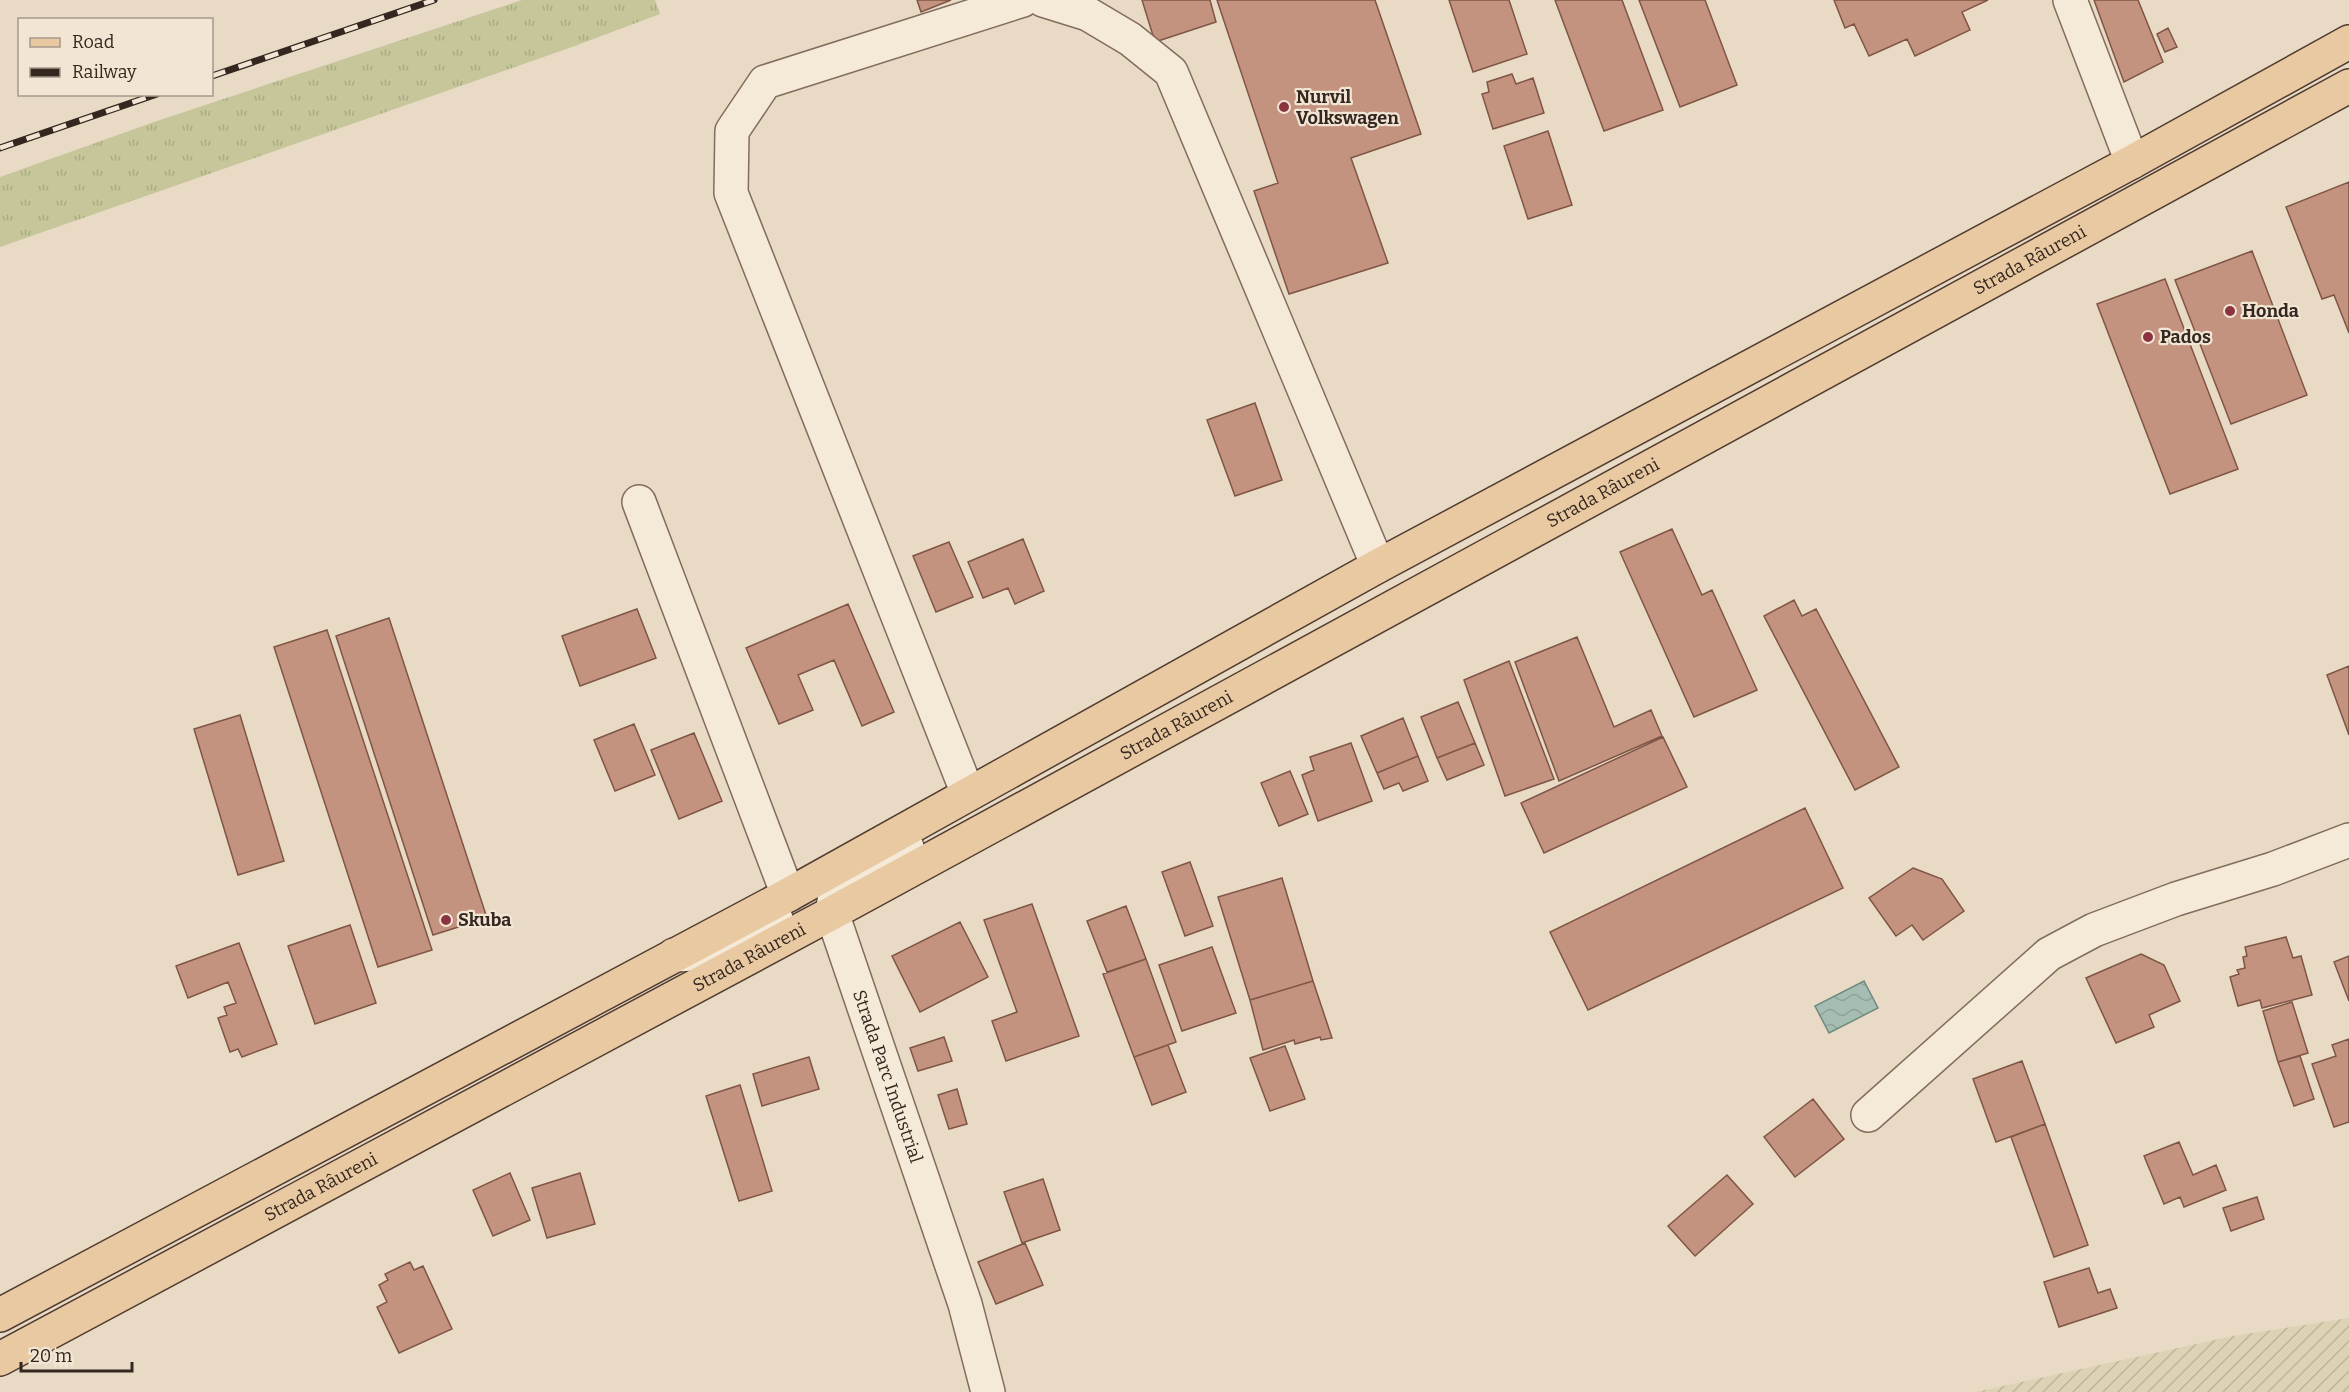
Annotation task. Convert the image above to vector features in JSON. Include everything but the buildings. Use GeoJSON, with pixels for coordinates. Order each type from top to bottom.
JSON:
{"type":"FeatureCollection","features":[{"type":"Feature","properties":{"kind":"main road","name":"Strada Râureni"},"geometry":{"type":"LineString","coordinates":[[0,1315],[788,895],[1378,566],[2132,162],[2349,42]]}},
{"type":"Feature","properties":{"kind":"main road","name":"Strada Râureni"},"geometry":{"type":"LineString","coordinates":[[0,1359],[832,913],[2349,86]]}},
{"type":"Feature","properties":{"kind":"street"},"geometry":{"type":"LineString","coordinates":[[968,794],[731,193],[732,131],[765,81],[1023,0]]}},
{"type":"Feature","properties":{"kind":"street"},"geometry":{"type":"LineString","coordinates":[[1043,0],[1088,14],[1130,39],[1171,72],[1378,566]]}},
{"type":"Feature","properties":{"kind":"street"},"geometry":{"type":"LineString","coordinates":[[2070,0],[2132,162]]}},
{"type":"Feature","properties":{"kind":"street"},"geometry":{"type":"LineString","coordinates":[[639,502],[788,895]]}},
{"type":"Feature","properties":{"kind":"street"},"geometry":{"type":"LineString","coordinates":[[674,955],[717,952],[801,905],[811,904],[832,913],[836,890],[849,880],[930,834],[939,811]]}},
{"type":"Feature","properties":{"kind":"street"},"geometry":{"type":"LineString","coordinates":[[1868,1115],[2049,954],[2105,926],[2176,899],[2273,869],[2349,840]]}},
{"type":"Feature","properties":{"kind":"street","name":"Strada Parc Industrial"},"geometry":{"type":"LineString","coordinates":[[832,913],[965,1304],[988,1392]]}},
{"type":"Feature","properties":{"kind":"shaded area"},"geometry":{"type":"Polygon","coordinates":[[[2349,1318],[2349,1392],[1975,1392],[2233,1336],[2349,1318]]]}},
{"type":"Feature","properties":{"kind":"green space"},"geometry":{"type":"Polygon","coordinates":[[[522,0],[655,0],[660,14],[572,47],[0,247],[0,177],[154,122],[522,0]]]}},
{"type":"Feature","properties":{"kind":"water"},"geometry":{"type":"Polygon","coordinates":[[[1864,981],[1878,1008],[1829,1033],[1815,1006],[1864,981]]]}},
{"type":"Feature","properties":{"kind":"railway"},"geometry":{"type":"LineString","coordinates":[[213,76],[434,0]]}},
{"type":"Feature","properties":{"kind":"railway"},"geometry":{"type":"LineString","coordinates":[[0,148],[151,96]]}},
{"type":"Feature","properties":{"kind":"place","name":"Nurvil Volkswagen"},"geometry":{"type":"Point","coordinates":[1284,107]}},
{"type":"Feature","properties":{"kind":"place","name":"Honda"},"geometry":{"type":"Point","coordinates":[2230,311]}},
{"type":"Feature","properties":{"kind":"place","name":"Pados"},"geometry":{"type":"Point","coordinates":[2148,337]}},
{"type":"Feature","properties":{"kind":"place","name":"Skuba"},"geometry":{"type":"Point","coordinates":[446,920]}}]}
